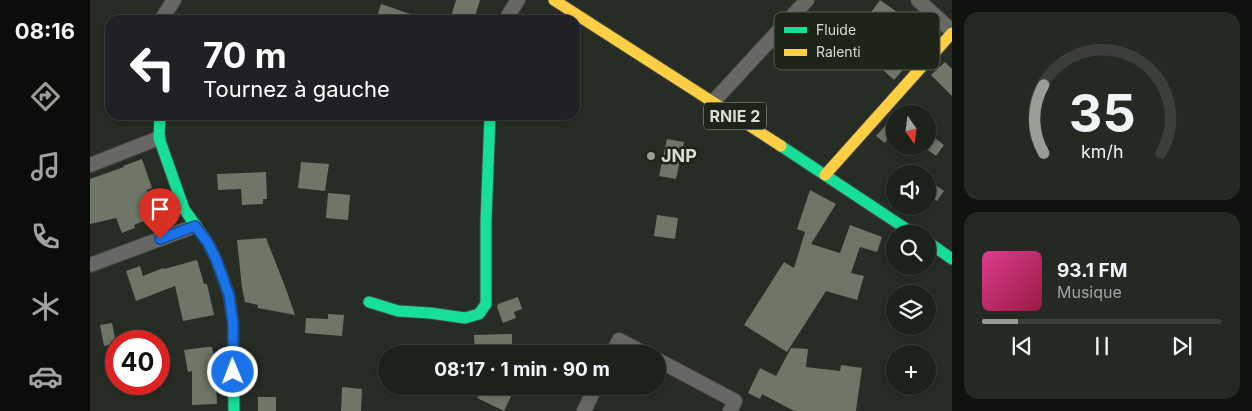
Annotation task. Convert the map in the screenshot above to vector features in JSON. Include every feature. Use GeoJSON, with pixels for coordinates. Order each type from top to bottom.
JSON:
{"type":"FeatureCollection","features":[{"type":"Feature","properties":{"kind":"main road","name":"RNIE 2"},"geometry":{"type":"LineString","coordinates":[[554,0],[577,15]]}},
{"type":"Feature","properties":{"kind":"main road","name":"RNIE 2"},"geometry":{"type":"LineString","coordinates":[[580,17],[900,225]]}},
{"type":"Feature","properties":{"kind":"main road"},"geometry":{"type":"LineString","coordinates":[[940,46],[952,32]]}},
{"type":"Feature","properties":{"kind":"main road"},"geometry":{"type":"LineString","coordinates":[[825,175],[918,70]]}},
{"type":"Feature","properties":{"kind":"main road"},"geometry":{"type":"LineString","coordinates":[[160,120],[159,138],[184,209],[208,243],[229,295],[233,323],[234,411]]}},
{"type":"Feature","properties":{"kind":"main road"},"geometry":{"type":"LineString","coordinates":[[370,302],[398,311],[465,318],[479,314],[486,304],[486,221],[490,120]]}},
{"type":"Feature","properties":{"kind":"main road"},"geometry":{"type":"LineString","coordinates":[[936,247],[952,258]]}},
{"type":"Feature","properties":{"kind":"street"},"geometry":{"type":"LineString","coordinates":[[164,15],[174,0]]}},
{"type":"Feature","properties":{"kind":"street"},"geometry":{"type":"LineString","coordinates":[[509,15],[518,0]]}},
{"type":"Feature","properties":{"kind":"street"},"geometry":{"type":"LineString","coordinates":[[796,12],[807,0]]}},
{"type":"Feature","properties":{"kind":"street"},"geometry":{"type":"LineString","coordinates":[[918,0],[931,12]]}},
{"type":"Feature","properties":{"kind":"street"},"geometry":{"type":"LineString","coordinates":[[940,21],[952,32]]}},
{"type":"Feature","properties":{"kind":"street"},"geometry":{"type":"LineString","coordinates":[[713,102],[774,36]]}},
{"type":"Feature","properties":{"kind":"street"},"geometry":{"type":"LineString","coordinates":[[90,165],[159,138]]}},
{"type":"Feature","properties":{"kind":"street"},"geometry":{"type":"LineString","coordinates":[[90,265],[195,226]]}},
{"type":"Feature","properties":{"kind":"street"},"geometry":{"type":"LineString","coordinates":[[616,345],[619,340],[629,345]]}},
{"type":"Feature","properties":{"kind":"street"},"geometry":{"type":"LineString","coordinates":[[666,364],[735,401],[730,411]]}},
{"type":"Feature","properties":{"kind":"street"},"geometry":{"type":"LineString","coordinates":[[584,411],[592,395]]}},
{"type":"Feature","properties":{"kind":"building"},"geometry":{"type":"Polygon","coordinates":[[[456,0],[480,0],[476,15],[452,15],[456,0]]]}},
{"type":"Feature","properties":{"kind":"building"},"geometry":{"type":"Polygon","coordinates":[[[880,0],[897,12],[871,12],[880,0]]]}},
{"type":"Feature","properties":{"kind":"building"},"geometry":{"type":"Polygon","coordinates":[[[381,4],[413,15],[378,15],[381,4]]]}},
{"type":"Feature","properties":{"kind":"building"},"geometry":{"type":"Polygon","coordinates":[[[945,62],[952,69],[952,96],[931,75],[936,70],[940,70],[940,67],[945,62]]]}},
{"type":"Feature","properties":{"kind":"building"},"geometry":{"type":"Polygon","coordinates":[[[883,70],[903,70],[894,80],[883,70]]]}},
{"type":"Feature","properties":{"kind":"building"},"geometry":{"type":"Polygon","coordinates":[[[886,125],[885,143],[876,136],[886,125]]]}},
{"type":"Feature","properties":{"kind":"building"},"geometry":{"type":"Polygon","coordinates":[[[667,139],[684,142],[676,179],[659,176],[667,139]]]}},
{"type":"Feature","properties":{"kind":"building"},"geometry":{"type":"Polygon","coordinates":[[[936,139],[944,145],[936,156],[935,155],[936,139]]]}},
{"type":"Feature","properties":{"kind":"building"},"geometry":{"type":"Polygon","coordinates":[[[142,159],[152,188],[147,190],[156,216],[134,225],[135,228],[122,233],[116,218],[90,224],[90,179],[142,159]]]}},
{"type":"Feature","properties":{"kind":"building"},"geometry":{"type":"Polygon","coordinates":[[[301,162],[329,164],[325,191],[298,188],[301,162]]]}},
{"type":"Feature","properties":{"kind":"building"},"geometry":{"type":"Polygon","coordinates":[[[266,172],[267,199],[263,199],[263,204],[242,205],[241,189],[218,190],[217,174],[266,172]]]}},
{"type":"Feature","properties":{"kind":"building"},"geometry":{"type":"Polygon","coordinates":[[[936,186],[944,191],[936,200],[936,186]]]}},
{"type":"Feature","properties":{"kind":"building"},"geometry":{"type":"Polygon","coordinates":[[[810,190],[836,204],[811,244],[840,253],[850,225],[882,237],[877,252],[860,247],[851,273],[864,276],[857,300],[826,291],[787,352],[744,325],[784,262],[794,268],[805,232],[797,229],[810,190]]]}},
{"type":"Feature","properties":{"kind":"building"},"geometry":{"type":"Polygon","coordinates":[[[328,193],[350,195],[348,220],[326,218],[328,193]]]}},
{"type":"Feature","properties":{"kind":"building"},"geometry":{"type":"Polygon","coordinates":[[[657,215],[678,218],[675,239],[654,236],[657,215]]]}},
{"type":"Feature","properties":{"kind":"building"},"geometry":{"type":"Polygon","coordinates":[[[266,238],[295,315],[258,308],[258,305],[245,302],[237,240],[266,238]]]}},
{"type":"Feature","properties":{"kind":"building"},"geometry":{"type":"Polygon","coordinates":[[[197,260],[204,284],[207,284],[214,315],[183,321],[175,286],[136,301],[126,271],[140,266],[143,276],[163,268],[197,260]]]}},
{"type":"Feature","properties":{"kind":"building"},"geometry":{"type":"Polygon","coordinates":[[[518,297],[522,309],[514,312],[516,318],[503,323],[497,307],[498,304],[518,297]]]}},
{"type":"Feature","properties":{"kind":"building"},"geometry":{"type":"Polygon","coordinates":[[[328,314],[344,315],[342,336],[305,333],[306,318],[328,319],[328,314]]]}},
{"type":"Feature","properties":{"kind":"building"},"geometry":{"type":"Polygon","coordinates":[[[112,323],[113,330],[105,330],[104,346],[100,325],[112,323]]]}},
{"type":"Feature","properties":{"kind":"building"},"geometry":{"type":"Polygon","coordinates":[[[512,334],[512,345],[475,345],[474,335],[512,334]]]}},
{"type":"Feature","properties":{"kind":"building"},"geometry":{"type":"Polygon","coordinates":[[[212,347],[215,363],[212,364],[217,404],[192,405],[192,371],[188,372],[184,350],[212,347]]]}},
{"type":"Feature","properties":{"kind":"building"},"geometry":{"type":"Polygon","coordinates":[[[791,348],[808,349],[806,367],[840,371],[841,365],[862,368],[856,411],[794,411],[762,394],[760,399],[748,393],[760,368],[776,376],[791,348]]]}},
{"type":"Feature","properties":{"kind":"building"},"geometry":{"type":"Polygon","coordinates":[[[342,387],[362,389],[361,411],[341,411],[342,387]]]}},
{"type":"Feature","properties":{"kind":"building"},"geometry":{"type":"Polygon","coordinates":[[[478,395],[512,395],[504,411],[477,398],[478,395]]]}},
{"type":"Feature","properties":{"kind":"building"},"geometry":{"type":"Polygon","coordinates":[[[258,397],[276,397],[276,411],[258,411],[258,397]]]}},
{"type":"Feature","properties":{"kind":"traffic: fast"},"geometry":{"type":"LineString","coordinates":[[160,120],[159,138],[184,209],[208,243],[229,295],[233,323],[234,411]]}},
{"type":"Feature","properties":{"kind":"traffic: fast"},"geometry":{"type":"LineString","coordinates":[[369,302],[398,311],[465,318],[479,314],[486,304],[486,221],[490,120]]}},
{"type":"Feature","properties":{"kind":"traffic: fast"},"geometry":{"type":"LineString","coordinates":[[781,146],[900,225]]}},
{"type":"Feature","properties":{"kind":"traffic: fast"},"geometry":{"type":"LineString","coordinates":[[936,248],[952,259]]}},
{"type":"Feature","properties":{"kind":"traffic: slow"},"geometry":{"type":"LineString","coordinates":[[554,0],[577,15]]}},
{"type":"Feature","properties":{"kind":"traffic: slow"},"geometry":{"type":"LineString","coordinates":[[580,17],[781,146]]}},
{"type":"Feature","properties":{"kind":"traffic: slow"},"geometry":{"type":"LineString","coordinates":[[940,46],[952,33]]}},
{"type":"Feature","properties":{"kind":"traffic: slow"},"geometry":{"type":"LineString","coordinates":[[825,175],[919,70]]}},
{"type":"Feature","properties":{"kind":"place","name":"JNP"},"geometry":{"type":"Point","coordinates":[651,156]}},
{"type":"Feature","properties":{"kind":"route"},"geometry":{"type":"LineString","coordinates":[[160,239],[195,226],[208,243],[229,295],[233,323],[233,372]]}}]}
